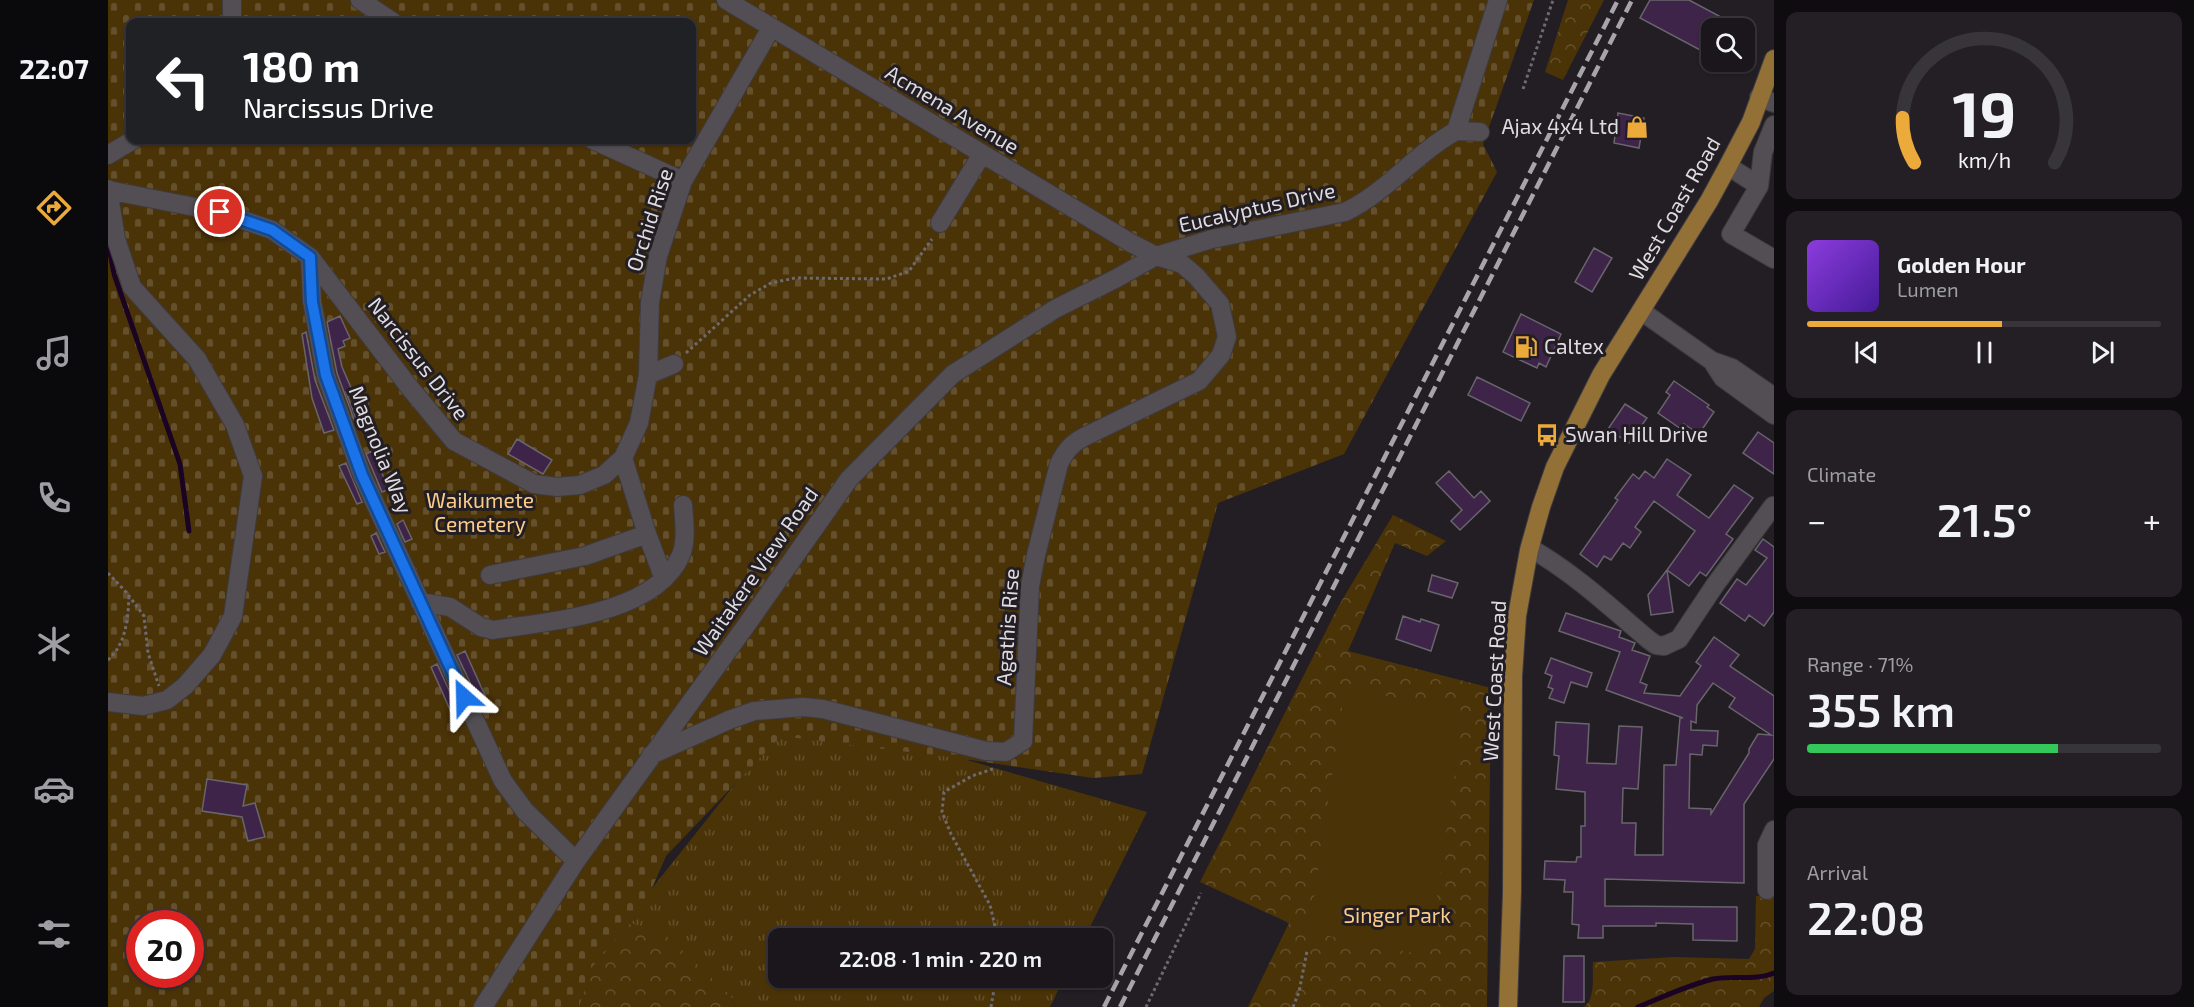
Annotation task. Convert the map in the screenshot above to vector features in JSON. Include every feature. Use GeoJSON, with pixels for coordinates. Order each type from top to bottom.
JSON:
{"type":"FeatureCollection","features":[{"type":"Feature","properties":{"kind":"main road","name":"West Coast Road"},"geometry":{"type":"LineString","coordinates":[[1508,1007],[1512,892],[1513,676],[1517,616],[1530,548],[1555,467],[1601,375],[1709,201],[1750,122],[1767,100],[1774,59]]}},
{"type":"Feature","properties":{"kind":"street"},"geometry":{"type":"LineString","coordinates":[[232,0],[232,18]]}},
{"type":"Feature","properties":{"kind":"street"},"geometry":{"type":"LineString","coordinates":[[360,0],[387,18]]}},
{"type":"Feature","properties":{"kind":"street","name":"Acmena Avenue"},"geometry":{"type":"LineString","coordinates":[[726,0],[1077,212],[1156,256]]}},
{"type":"Feature","properties":{"kind":"street"},"geometry":{"type":"LineString","coordinates":[[1480,132],[1456,131],[1497,0]]}},
{"type":"Feature","properties":{"kind":"street","name":"Orchid Rise"},"geometry":{"type":"LineString","coordinates":[[648,375],[650,302],[658,256],[683,181],[771,28]]}},
{"type":"Feature","properties":{"kind":"street"},"geometry":{"type":"LineString","coordinates":[[1774,125],[1763,152],[1759,186],[1731,234],[1774,259]]}},
{"type":"Feature","properties":{"kind":"street","name":"Eucalyptus Drive"},"geometry":{"type":"LineString","coordinates":[[1156,256],[1212,238],[1345,212],[1364,203],[1440,140],[1456,131]]}},
{"type":"Feature","properties":{"kind":"street"},"geometry":{"type":"LineString","coordinates":[[108,155],[126,144]]}},
{"type":"Feature","properties":{"kind":"street"},"geometry":{"type":"LineString","coordinates":[[601,144],[683,181]]}},
{"type":"Feature","properties":{"kind":"street"},"geometry":{"type":"LineString","coordinates":[[940,223],[982,154]]}},
{"type":"Feature","properties":{"kind":"street"},"geometry":{"type":"LineString","coordinates":[[1728,166],[1759,186]]}},
{"type":"Feature","properties":{"kind":"street"},"geometry":{"type":"LineString","coordinates":[[108,189],[116,239],[132,287],[197,359],[235,425],[253,476],[233,616],[212,655],[185,686],[167,700],[143,706],[108,702]]}},
{"type":"Feature","properties":{"kind":"street","name":"Narcissus Drive"},"geometry":{"type":"LineString","coordinates":[[108,189],[220,212],[272,230],[310,257],[410,388],[454,441],[534,484],[557,487],[580,485],[604,475],[624,458],[639,423],[648,375]]}},
{"type":"Feature","properties":{"kind":"street","name":"Agathis Rise"},"geometry":{"type":"LineString","coordinates":[[1006,752],[1023,741],[1031,579],[1059,464],[1072,443],[1199,381],[1221,355],[1227,337],[1220,304],[1182,264],[1156,256]]}},
{"type":"Feature","properties":{"kind":"street","name":"Waitakere View Road"},"geometry":{"type":"LineString","coordinates":[[483,1007],[576,861],[849,479],[952,374],[1055,309],[1156,256]]}},
{"type":"Feature","properties":{"kind":"street","name":"Magnolia Way"},"geometry":{"type":"LineString","coordinates":[[310,257],[312,302],[326,375],[362,475],[503,781],[525,811],[576,861]]}},
{"type":"Feature","properties":{"kind":"street"},"geometry":{"type":"LineString","coordinates":[[1641,311],[1712,361],[1732,368],[1774,397]]}},
{"type":"Feature","properties":{"kind":"street"},"geometry":{"type":"LineString","coordinates":[[1712,361],[1723,378],[1774,415]]}},
{"type":"Feature","properties":{"kind":"street"},"geometry":{"type":"LineString","coordinates":[[648,375],[674,364]]}},
{"type":"Feature","properties":{"kind":"street"},"geometry":{"type":"LineString","coordinates":[[624,458],[647,534],[664,579]]}},
{"type":"Feature","properties":{"kind":"street"},"geometry":{"type":"LineString","coordinates":[[420,602],[450,607],[481,627],[493,630],[600,612],[631,600],[664,579],[681,554],[684,532],[683,505]]}},
{"type":"Feature","properties":{"kind":"street"},"geometry":{"type":"LineString","coordinates":[[1530,548],[1556,562],[1649,640],[1656,645],[1664,646],[1679,639],[1773,506]]}},
{"type":"Feature","properties":{"kind":"street"},"geometry":{"type":"LineString","coordinates":[[490,575],[585,556],[647,534]]}},
{"type":"Feature","properties":{"kind":"street"},"geometry":{"type":"LineString","coordinates":[[651,755],[729,720],[754,711],[779,707],[824,709],[972,748],[1006,752]]}},
{"type":"Feature","properties":{"kind":"street"},"geometry":{"type":"LineString","coordinates":[[1767,890],[1767,845],[1774,830]]}},
{"type":"Feature","properties":{"kind":"path"},"geometry":{"type":"LineString","coordinates":[[1523,89],[1553,0]]}},
{"type":"Feature","properties":{"kind":"path"},"geometry":{"type":"LineString","coordinates":[[674,364],[750,295],[771,282],[795,278],[887,279],[909,271],[933,238],[940,223]]}},
{"type":"Feature","properties":{"kind":"path"},"geometry":{"type":"LineString","coordinates":[[108,573],[144,616],[148,653],[157,683],[163,693]]}},
{"type":"Feature","properties":{"kind":"path"},"geometry":{"type":"LineString","coordinates":[[108,660],[116,653],[121,643],[129,614],[129,596]]}},
{"type":"Feature","properties":{"kind":"path"},"geometry":{"type":"LineString","coordinates":[[995,928],[990,905],[951,834],[942,812],[944,792],[972,776],[992,771],[1006,752]]}},
{"type":"Feature","properties":{"kind":"path"},"geometry":{"type":"LineString","coordinates":[[1146,1007],[1202,893]]}},
{"type":"Feature","properties":{"kind":"path"},"geometry":{"type":"LineString","coordinates":[[1293,1007],[1299,992],[1307,951]]}},
{"type":"Feature","properties":{"kind":"path"},"geometry":{"type":"LineString","coordinates":[[991,1007],[994,988]]}},
{"type":"Feature","properties":{"kind":"green space","name":"Waikumete Cemetery"},"geometry":{"type":"Polygon","coordinates":[[[108,0],[1534,0],[1483,144],[1497,172],[1344,454],[1218,503],[1142,774],[1093,778],[781,736],[666,856],[643,909],[591,968],[579,1007],[108,1007],[108,0]]]}},
{"type":"Feature","properties":{"kind":"green space"},"geometry":{"type":"Polygon","coordinates":[[[1568,0],[1604,0],[1563,80],[1545,72],[1568,0]]]}},
{"type":"Feature","properties":{"kind":"green space","name":"Singer Park"},"geometry":{"type":"Polygon","coordinates":[[[1393,515],[1446,541],[1427,556],[1395,543],[1348,651],[1491,688],[1487,1007],[1248,1007],[1289,923],[1200,882],[1338,607],[1393,515]]]}},
{"type":"Feature","properties":{"kind":"green space"},"geometry":{"type":"Polygon","coordinates":[[[1345,688],[1464,711],[1428,956],[1309,932],[1345,688]]]}},
{"type":"Feature","properties":{"kind":"green space"},"geometry":{"type":"Polygon","coordinates":[[[794,710],[1147,812],[1089,928],[768,928],[768,988],[1059,988],[1050,1007],[736,1007],[730,995],[626,921],[794,710]]]}},
{"type":"Feature","properties":{"kind":"green space"},"geometry":{"type":"Polygon","coordinates":[[[1756,896],[1774,896],[1774,991],[1764,998],[1759,1007],[1584,1007],[1592,992],[1593,962],[1674,957],[1749,959],[1755,949],[1756,896]]]}},
{"type":"Feature","properties":{"kind":"green space"},"geometry":{"type":"Polygon","coordinates":[[[626,921],[668,937],[730,995],[736,1007],[563,1007],[573,988],[626,921]]]}},
{"type":"Feature","properties":{"kind":"building"},"geometry":{"type":"Polygon","coordinates":[[[1650,0],[1689,0],[1721,17],[1701,18],[1701,50],[1640,18],[1650,0]]]}},
{"type":"Feature","properties":{"kind":"building"},"geometry":{"type":"Polygon","coordinates":[[[1618,113],[1644,118],[1639,148],[1614,143],[1618,113]]]}},
{"type":"Feature","properties":{"kind":"building"},"geometry":{"type":"Polygon","coordinates":[[[1594,248],[1612,258],[1592,292],[1575,282],[1594,248]]]}},
{"type":"Feature","properties":{"kind":"building"},"geometry":{"type":"Polygon","coordinates":[[[1521,314],[1561,334],[1546,367],[1539,363],[1537,368],[1503,352],[1521,314]]]}},
{"type":"Feature","properties":{"kind":"building"},"geometry":{"type":"Polygon","coordinates":[[[340,316],[350,338],[343,341],[345,346],[338,349],[342,367],[352,390],[346,392],[357,421],[355,422],[337,373],[327,322],[340,316]]]}},
{"type":"Feature","properties":{"kind":"building"},"geometry":{"type":"Polygon","coordinates":[[[306,332],[315,380],[334,430],[324,433],[312,398],[302,334],[306,332]]]}},
{"type":"Feature","properties":{"kind":"building"},"geometry":{"type":"Polygon","coordinates":[[[1477,377],[1530,403],[1521,421],[1468,395],[1477,377]]]}},
{"type":"Feature","properties":{"kind":"building"},"geometry":{"type":"Polygon","coordinates":[[[1674,381],[1709,405],[1707,407],[1714,412],[1699,434],[1684,424],[1681,429],[1658,413],[1670,395],[1666,392],[1674,381]]]}},
{"type":"Feature","properties":{"kind":"building"},"geometry":{"type":"Polygon","coordinates":[[[1625,404],[1647,418],[1629,443],[1608,429],[1625,404]]]}},
{"type":"Feature","properties":{"kind":"building"},"geometry":{"type":"Polygon","coordinates":[[[1758,432],[1774,443],[1774,474],[1743,453],[1758,432]]]}},
{"type":"Feature","properties":{"kind":"building"},"geometry":{"type":"Polygon","coordinates":[[[517,439],[552,460],[543,474],[508,454],[517,439]]]}},
{"type":"Feature","properties":{"kind":"building"},"geometry":{"type":"Polygon","coordinates":[[[372,451],[389,489],[382,492],[366,454],[372,451]]]}},
{"type":"Feature","properties":{"kind":"building"},"geometry":{"type":"Polygon","coordinates":[[[1667,459],[1691,475],[1677,495],[1709,518],[1734,485],[1753,498],[1726,534],[1733,539],[1706,576],[1700,572],[1689,586],[1667,570],[1695,531],[1654,501],[1635,527],[1641,532],[1630,548],[1623,543],[1611,560],[1604,556],[1597,567],[1580,554],[1618,500],[1615,498],[1633,474],[1639,479],[1645,471],[1654,478],[1667,459]]]}},
{"type":"Feature","properties":{"kind":"building"},"geometry":{"type":"Polygon","coordinates":[[[346,463],[362,502],[357,504],[339,466],[346,463]]]}},
{"type":"Feature","properties":{"kind":"building"},"geometry":{"type":"Polygon","coordinates":[[[1449,471],[1474,498],[1481,491],[1490,501],[1460,530],[1451,521],[1462,510],[1436,483],[1449,471]]]}},
{"type":"Feature","properties":{"kind":"building"},"geometry":{"type":"Polygon","coordinates":[[[403,520],[412,539],[405,542],[397,524],[403,520]]]}},
{"type":"Feature","properties":{"kind":"building"},"geometry":{"type":"Polygon","coordinates":[[[376,533],[385,552],[379,554],[371,536],[376,533]]]}},
{"type":"Feature","properties":{"kind":"building"},"geometry":{"type":"Polygon","coordinates":[[[1763,539],[1774,547],[1774,612],[1764,626],[1749,615],[1745,621],[1720,603],[1737,579],[1746,585],[1767,558],[1755,550],[1763,539]]]}},
{"type":"Feature","properties":{"kind":"building"},"geometry":{"type":"Polygon","coordinates":[[[1667,570],[1673,612],[1651,615],[1648,595],[1667,570]]]}},
{"type":"Feature","properties":{"kind":"building"},"geometry":{"type":"Polygon","coordinates":[[[1432,575],[1458,583],[1452,598],[1428,591],[1432,575]]]}},
{"type":"Feature","properties":{"kind":"building"},"geometry":{"type":"Polygon","coordinates":[[[1566,613],[1621,631],[1619,637],[1635,643],[1632,650],[1650,656],[1640,682],[1647,685],[1644,693],[1680,696],[1701,666],[1696,662],[1714,637],[1739,655],[1730,666],[1774,696],[1774,759],[1744,804],[1744,883],[1605,879],[1605,906],[1737,907],[1737,941],[1693,940],[1693,924],[1656,923],[1656,926],[1603,926],[1603,938],[1578,938],[1579,925],[1572,924],[1573,892],[1564,892],[1565,880],[1544,879],[1545,861],[1576,862],[1577,857],[1581,857],[1581,826],[1585,826],[1585,792],[1556,789],[1559,756],[1554,755],[1556,722],[1589,724],[1587,763],[1616,764],[1619,726],[1642,727],[1638,789],[1623,788],[1622,823],[1636,823],[1635,855],[1663,855],[1664,765],[1676,765],[1680,718],[1683,718],[1606,690],[1620,652],[1559,631],[1566,613]],[[1713,683],[1697,705],[1696,723],[1691,721],[1691,730],[1718,731],[1717,746],[1703,745],[1702,755],[1690,754],[1689,808],[1711,809],[1711,814],[1749,753],[1758,734],[1771,735],[1729,707],[1735,698],[1713,683]]]}},
{"type":"Feature","properties":{"kind":"building"},"geometry":{"type":"Polygon","coordinates":[[[1403,616],[1439,625],[1431,651],[1396,639],[1403,616]]]}},
{"type":"Feature","properties":{"kind":"building"},"geometry":{"type":"Polygon","coordinates":[[[465,651],[487,700],[480,703],[457,655],[465,651]]]}},
{"type":"Feature","properties":{"kind":"building"},"geometry":{"type":"Polygon","coordinates":[[[1551,658],[1592,673],[1587,687],[1571,682],[1564,703],[1549,698],[1553,689],[1548,687],[1552,676],[1545,673],[1551,658]]]}},
{"type":"Feature","properties":{"kind":"building"},"geometry":{"type":"Polygon","coordinates":[[[437,664],[459,712],[452,714],[431,667],[437,664]]]}},
{"type":"Feature","properties":{"kind":"building"},"geometry":{"type":"Polygon","coordinates":[[[207,779],[247,785],[243,806],[255,803],[265,837],[248,841],[242,817],[202,811],[207,779]]]}},
{"type":"Feature","properties":{"kind":"building"},"geometry":{"type":"Polygon","coordinates":[[[1564,956],[1584,956],[1584,1002],[1563,1002],[1564,956]]]}},
{"type":"Feature","properties":{"kind":"waterway"},"geometry":{"type":"LineString","coordinates":[[108,242],[114,274],[180,464],[189,531]]}},
{"type":"Feature","properties":{"kind":"waterway"},"geometry":{"type":"LineString","coordinates":[[1638,1007],[1713,979],[1760,977],[1774,973]]}},
{"type":"Feature","properties":{"kind":"railway"},"geometry":{"type":"LineString","coordinates":[[1104,1007],[1618,0]]}},
{"type":"Feature","properties":{"kind":"railway"},"geometry":{"type":"LineString","coordinates":[[1120,1007],[1632,0]]}},
{"type":"Feature","properties":{"kind":"place","name":"Ajax 4x4 Ltd"},"geometry":{"type":"Point","coordinates":[1637,127]}},
{"type":"Feature","properties":{"kind":"place","name":"Caltex"},"geometry":{"type":"Point","coordinates":[1526,347]}},
{"type":"Feature","properties":{"kind":"place","name":"Swan Hill Drive"},"geometry":{"type":"Point","coordinates":[1547,435]}},
{"type":"Feature","properties":{"kind":"route"},"geometry":{"type":"LineString","coordinates":[[220,212],[272,230],[310,257],[312,302],[326,375],[362,475],[464,697]]}}]}
